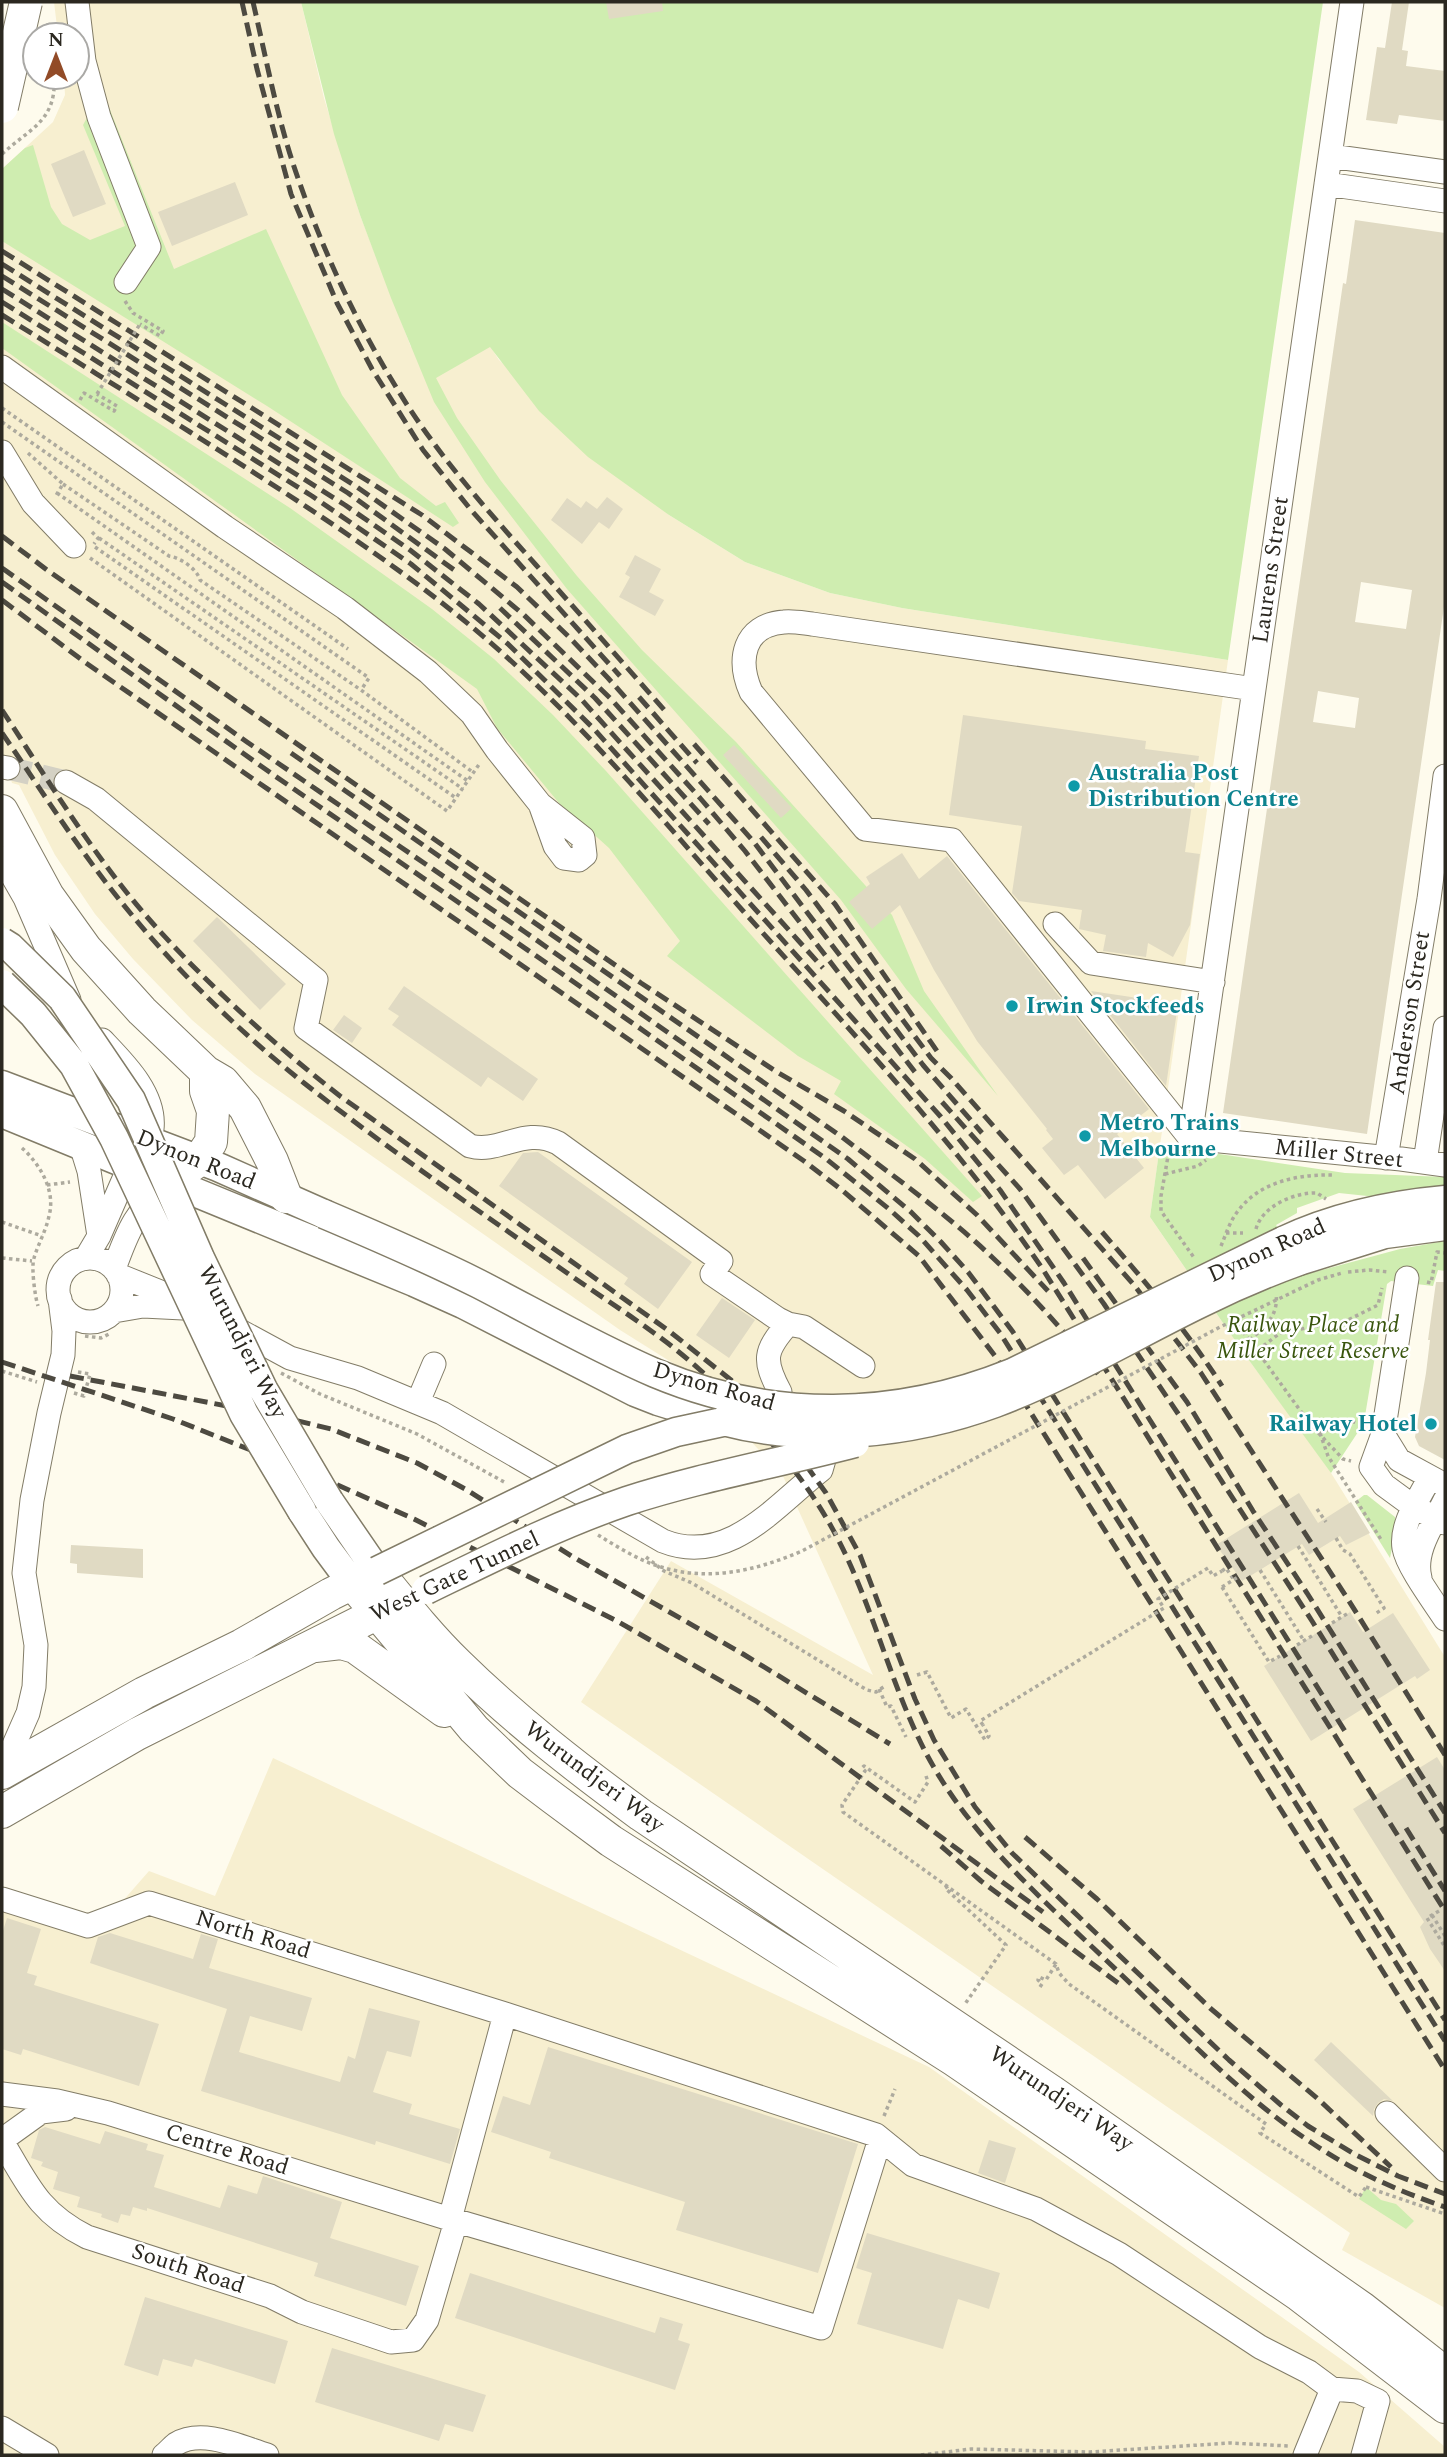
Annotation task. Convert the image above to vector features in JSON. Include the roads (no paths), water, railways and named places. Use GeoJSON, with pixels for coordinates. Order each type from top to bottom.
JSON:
{"type":"FeatureCollection","features":[{"type":"Feature","properties":{"kind":"highway"},"geometry":{"type":"LineString","coordinates":[[2,107],[26,2]]}},
{"type":"Feature","properties":{"kind":"highway"},"geometry":{"type":"LineString","coordinates":[[2,811],[32,869],[65,921],[107,974],[205,1072],[223,1082],[246,1108],[286,1197]]}},
{"type":"Feature","properties":{"kind":"highway"},"geometry":{"type":"LineString","coordinates":[[169,1182],[199,1160],[207,1150],[213,1131],[213,1111],[206,1091],[205,1072]]}},
{"type":"Feature","properties":{"kind":"highway","name":"Wurundjeri Way"},"geometry":{"type":"LineString","coordinates":[[365,1577],[490,1745],[520,1773],[611,1841],[954,2060],[1299,2295],[1445,2407]]}},
{"type":"Feature","properties":{"kind":"highway","name":"West Gate Tunnel"},"geometry":{"type":"LineString","coordinates":[[2,1773],[144,1693],[242,1644],[365,1577]]}},
{"type":"Feature","properties":{"kind":"highway","name":"Wurundjeri Way"},"geometry":{"type":"LineString","coordinates":[[389,1607],[457,1663],[537,1736],[592,1779],[661,1829],[1108,2131],[1362,2308],[1445,2373]]}},
{"type":"Feature","properties":{"kind":"highway","name":"West Gate Tunnel"},"geometry":{"type":"LineString","coordinates":[[2,1812],[137,1734],[389,1607]]}},
{"type":"Feature","properties":{"kind":"highway"},"geometry":{"type":"LineString","coordinates":[[303,1650],[329,1643],[355,1647],[490,1745]]}},
{"type":"Feature","properties":{"kind":"main road","name":"Wurundjeri Way"},"geometry":{"type":"LineString","coordinates":[[2,942],[62,998],[131,1100],[200,1258],[263,1389],[329,1501],[365,1577]]}},
{"type":"Feature","properties":{"kind":"main road","name":"Wurundjeri Way"},"geometry":{"type":"LineString","coordinates":[[2,984],[33,1014],[74,1065],[114,1139],[244,1414],[326,1548],[365,1577]]}},
{"type":"Feature","properties":{"kind":"main road","name":"Dynon Road"},"geometry":{"type":"LineString","coordinates":[[4,1100],[146,1140],[286,1197],[318,1227],[635,1392],[723,1421],[766,1430],[813,1433],[885,1429],[939,1420],[995,1403],[1054,1378],[1202,1302],[1291,1251],[1327,1223],[1364,1212],[1445,1200]]}},
{"type":"Feature","properties":{"kind":"main road","name":"Dynon Road"},"geometry":{"type":"LineString","coordinates":[[4,1100],[81,1145],[169,1182],[427,1259],[661,1375],[760,1404],[822,1410],[897,1404],[980,1386],[1291,1251],[1340,1246],[1385,1234],[1445,1226]]}},
{"type":"Feature","properties":{"kind":"main road"},"geometry":{"type":"LineString","coordinates":[[130,1165],[146,1140]]}},
{"type":"Feature","properties":{"kind":"main road","name":"West Gate Tunnel"},"geometry":{"type":"LineString","coordinates":[[365,1577],[596,1463],[650,1440],[723,1421],[822,1410]]}},
{"type":"Feature","properties":{"kind":"main road","name":"West Gate Tunnel"},"geometry":{"type":"LineString","coordinates":[[389,1607],[568,1524],[628,1501],[690,1482],[780,1462],[939,1420]]}},
{"type":"Feature","properties":{"kind":"street"},"geometry":{"type":"LineString","coordinates":[[77,2],[84,61],[99,117],[149,247],[126,282]]}},
{"type":"Feature","properties":{"kind":"street","name":"Laurens Street"},"geometry":{"type":"LineString","coordinates":[[1181,1139],[1213,982],[1352,2]]}},
{"type":"Feature","properties":{"kind":"street"},"geometry":{"type":"LineString","coordinates":[[1330,156],[1445,172]]}},
{"type":"Feature","properties":{"kind":"street"},"geometry":{"type":"LineString","coordinates":[[1326,184],[1445,201]]}},
{"type":"Feature","properties":{"kind":"street"},"geometry":{"type":"LineString","coordinates":[[2,367],[225,527],[345,608],[428,672],[472,714],[496,750],[540,804]]}},
{"type":"Feature","properties":{"kind":"street"},"geometry":{"type":"LineString","coordinates":[[11,445],[33,503],[83,544]]}},
{"type":"Feature","properties":{"kind":"street"},"geometry":{"type":"LineString","coordinates":[[1181,1139],[952,841],[865,829],[751,692],[744,677],[742,659],[749,640],[762,626],[784,622],[1254,689]]}},
{"type":"Feature","properties":{"kind":"street","name":"Anderson Street"},"geometry":{"type":"LineString","coordinates":[[1386,1158],[1437,900],[1445,776]]}},
{"type":"Feature","properties":{"kind":"street"},"geometry":{"type":"LineString","coordinates":[[66,782],[96,799],[316,980],[306,1028],[470,1146],[486,1147],[524,1137],[541,1137],[558,1143],[721,1262],[712,1274],[788,1324],[804,1327],[863,1366]]}},
{"type":"Feature","properties":{"kind":"street"},"geometry":{"type":"LineString","coordinates":[[2,858],[25,898],[70,1003],[128,1068],[143,1091],[153,1123],[146,1140]]}},
{"type":"Feature","properties":{"kind":"street"},"geometry":{"type":"LineString","coordinates":[[1055,924],[1091,963],[1213,982]]}},
{"type":"Feature","properties":{"kind":"street","name":"Anderson Street"},"geometry":{"type":"LineString","coordinates":[[1435,1164],[1436,1095],[1445,1028]]}},
{"type":"Feature","properties":{"kind":"street"},"geometry":{"type":"LineString","coordinates":[[1398,1089],[1436,1095]]}},
{"type":"Feature","properties":{"kind":"street","name":"Miller Street"},"geometry":{"type":"LineString","coordinates":[[1181,1139],[1435,1164]]}},
{"type":"Feature","properties":{"kind":"street"},"geometry":{"type":"LineString","coordinates":[[81,1145],[89,1171],[99,1236]]}},
{"type":"Feature","properties":{"kind":"street"},"geometry":{"type":"LineString","coordinates":[[86,1258],[99,1236],[130,1165]]}},
{"type":"Feature","properties":{"kind":"street"},"geometry":{"type":"LineString","coordinates":[[62,1365],[118,1305],[122,1290],[116,1272],[131,1223],[147,1201],[169,1182]]}},
{"type":"Feature","properties":{"kind":"street"},"geometry":{"type":"LineString","coordinates":[[2,1773],[28,1713],[34,1687],[36,1646],[24,1573],[32,1500],[49,1413],[62,1365],[64,1331],[59,1284],[71,1264],[86,1258],[101,1260],[116,1272],[186,1300],[290,1358],[358,1378],[418,1402],[453,1419],[663,1541],[684,1547],[707,1548],[739,1536],[821,1469],[825,1456]]}},
{"type":"Feature","properties":{"kind":"street"},"geometry":{"type":"LineString","coordinates":[[1397,1275],[1382,1434],[1371,1467],[1384,1485],[1415,1507],[1442,1514],[1420,1553],[1420,1578]]}},
{"type":"Feature","properties":{"kind":"street"},"geometry":{"type":"LineString","coordinates":[[60,1300],[68,1312],[81,1320],[96,1321],[112,1313],[163,1306],[194,1310],[213,1316]]}},
{"type":"Feature","properties":{"kind":"street"},"geometry":{"type":"LineString","coordinates":[[780,1392],[769,1370],[767,1359],[773,1341],[788,1324]]}},
{"type":"Feature","properties":{"kind":"street"},"geometry":{"type":"LineString","coordinates":[[418,1402],[434,1364]]}},
{"type":"Feature","properties":{"kind":"street"},"geometry":{"type":"LineString","coordinates":[[1382,1434],[1399,1460],[1438,1481],[1415,1507],[1405,1533],[1404,1548],[1409,1562],[1445,1619]]}},
{"type":"Feature","properties":{"kind":"street","name":"North Road"},"geometry":{"type":"LineString","coordinates":[[2,1899],[88,1926],[149,1903],[505,2014],[878,2137]]}},
{"type":"Feature","properties":{"kind":"street"},"geometry":{"type":"LineString","coordinates":[[453,2220],[505,2014]]}},
{"type":"Feature","properties":{"kind":"street"},"geometry":{"type":"LineString","coordinates":[[2,2094],[8,2109],[4,2138]]}},
{"type":"Feature","properties":{"kind":"street","name":"Centre Road"},"geometry":{"type":"LineString","coordinates":[[2,2094],[57,2101],[108,2113],[453,2220],[821,2328],[878,2137]]}},
{"type":"Feature","properties":{"kind":"street"},"geometry":{"type":"LineString","coordinates":[[4,2138],[33,2116],[50,2110],[73,2109],[108,2113]]}},
{"type":"Feature","properties":{"kind":"street"},"geometry":{"type":"LineString","coordinates":[[1387,2113],[1445,2170]]}},
{"type":"Feature","properties":{"kind":"street"},"geometry":{"type":"LineString","coordinates":[[878,2137],[913,2165],[1036,2209],[1119,2254],[1260,2347],[1309,2372],[1332,2389],[1357,2391],[1378,2401],[1363,2455]]}},
{"type":"Feature","properties":{"kind":"street","name":"South Road"},"geometry":{"type":"LineString","coordinates":[[4,2138],[43,2207],[68,2228],[87,2237],[270,2296],[302,2312],[391,2342],[413,2340],[427,2320],[453,2220]]}},
{"type":"Feature","properties":{"kind":"street"},"geometry":{"type":"LineString","coordinates":[[1306,2452],[1332,2389]]}},
{"type":"Feature","properties":{"kind":"street"},"geometry":{"type":"LineString","coordinates":[[2,2428],[47,2455]]}},
{"type":"Feature","properties":{"kind":"street"},"geometry":{"type":"LineString","coordinates":[[164,2455],[176,2444],[205,2438],[267,2455]]}},
{"type":"Feature","properties":{"kind":"tunnel"},"geometry":{"type":"LineString","coordinates":[[8,768],[66,782]]}},
{"type":"Feature","properties":{"kind":"railway"},"geometry":{"type":"LineString","coordinates":[[242,2],[291,194],[337,303],[372,369],[423,450],[471,510],[620,676]]}},
{"type":"Feature","properties":{"kind":"railway"},"geometry":{"type":"LineString","coordinates":[[253,2],[279,115],[299,181],[319,234],[367,338],[411,411],[462,479],[666,712]]}},
{"type":"Feature","properties":{"kind":"railway"},"geometry":{"type":"LineString","coordinates":[[2,251],[422,515],[517,587],[608,678],[753,841],[923,1065],[982,1133]]}},
{"type":"Feature","properties":{"kind":"railway"},"geometry":{"type":"LineString","coordinates":[[2,264],[357,487],[445,549],[524,615],[611,699],[700,798],[745,851],[918,1076]]}},
{"type":"Feature","properties":{"kind":"railway"},"geometry":{"type":"LineString","coordinates":[[2,276],[348,493],[457,572]]}},
{"type":"Feature","properties":{"kind":"railway"},"geometry":{"type":"LineString","coordinates":[[2,289],[345,505],[410,550],[479,604],[581,699],[823,968]]}},
{"type":"Feature","properties":{"kind":"railway"},"geometry":{"type":"LineString","coordinates":[[2,302],[312,496],[411,564],[508,644],[594,729],[941,1117],[1000,1190],[1064,1283],[1348,1736]]}},
{"type":"Feature","properties":{"kind":"railway"},"geometry":{"type":"LineString","coordinates":[[2,315],[259,476],[395,568],[500,651],[608,759],[899,1085],[1008,1221],[1042,1268],[1445,1911]]}},
{"type":"Feature","properties":{"kind":"railway"},"geometry":{"type":"LineString","coordinates":[[2,536],[641,983],[915,1159],[977,1215],[1048,1291]]}},
{"type":"Feature","properties":{"kind":"railway"},"geometry":{"type":"LineString","coordinates":[[2,568],[247,742],[525,932],[848,1159],[911,1212],[941,1242],[968,1272],[1013,1332],[1445,2020]]}},
{"type":"Feature","properties":{"kind":"railway"},"geometry":{"type":"LineString","coordinates":[[2,582],[275,776],[825,1158],[919,1236],[967,1290],[1000,1333],[1445,2041]]}},
{"type":"Feature","properties":{"kind":"railway"},"geometry":{"type":"LineString","coordinates":[[2,600],[86,663],[804,1161],[919,1256],[995,1356],[1445,2070]]}},
{"type":"Feature","properties":{"kind":"railway"},"geometry":{"type":"LineString","coordinates":[[500,608],[595,698],[709,824]]}},
{"type":"Feature","properties":{"kind":"railway"},"geometry":{"type":"LineString","coordinates":[[639,697],[697,763]]}},
{"type":"Feature","properties":{"kind":"railway"},"geometry":{"type":"LineString","coordinates":[[2,710],[75,822],[134,902],[177,950],[245,1016],[340,1096],[669,1331],[731,1380],[808,1468],[826,1493],[860,1555],[915,1699],[934,1740],[975,1807],[1012,1853],[1229,2060],[1281,2105],[1308,2126],[1356,2155],[1398,2176],[1445,2194]]}},
{"type":"Feature","properties":{"kind":"railway"},"geometry":{"type":"LineString","coordinates":[[2,733],[73,838],[144,930],[194,984],[275,1060],[369,1133],[684,1356],[760,1430],[802,1481],[841,1544],[907,1712],[927,1755],[964,1813],[1008,1865],[1257,2102],[1328,2153],[1360,2171],[1445,2207]]}},
{"type":"Feature","properties":{"kind":"railway"},"geometry":{"type":"LineString","coordinates":[[694,744],[835,904],[937,1051]]}},
{"type":"Feature","properties":{"kind":"railway"},"geometry":{"type":"LineString","coordinates":[[291,753],[842,1137],[919,1196],[957,1226],[1007,1272],[1048,1314],[1098,1374]]}},
{"type":"Feature","properties":{"kind":"railway"},"geometry":{"type":"LineString","coordinates":[[761,837],[806,890],[931,1058],[1134,1285],[1201,1373],[1445,1755]]}},
{"type":"Feature","properties":{"kind":"railway"},"geometry":{"type":"LineString","coordinates":[[942,1102],[1020,1189],[1104,1304],[1312,1621],[1445,1833]]}},
{"type":"Feature","properties":{"kind":"railway"},"geometry":{"type":"LineString","coordinates":[[1102,1232],[1165,1307],[1222,1386]]}},
{"type":"Feature","properties":{"kind":"railway"},"geometry":{"type":"LineString","coordinates":[[1083,1258],[1187,1402],[1445,1813]]}},
{"type":"Feature","properties":{"kind":"railway"},"geometry":{"type":"LineString","coordinates":[[2,1362],[173,1419],[331,1482],[414,1519],[617,1621],[756,1701],[1043,1912]]}},
{"type":"Feature","properties":{"kind":"railway"},"geometry":{"type":"LineString","coordinates":[[70,1376],[274,1415],[331,1429],[417,1463],[467,1490],[573,1557],[743,1654],[890,1744]]}},
{"type":"Feature","properties":{"kind":"railway"},"geometry":{"type":"LineString","coordinates":[[1406,1828],[1445,1891]]}},
{"type":"Feature","properties":{"kind":"railway"},"geometry":{"type":"LineString","coordinates":[[1025,1837],[1097,1899],[1210,2008],[1318,2099],[1391,2167]]}},
{"type":"Feature","properties":{"kind":"railway"},"geometry":{"type":"LineString","coordinates":[[941,1846],[981,1881],[1118,1983]]}},
{"type":"Feature","properties":{"kind":"place","name":"Australia Post Distribution Centre"},"geometry":{"type":"Point","coordinates":[1074,786]}},
{"type":"Feature","properties":{"kind":"place","name":"Irwin Stockfeeds"},"geometry":{"type":"Point","coordinates":[1012,1006]}},
{"type":"Feature","properties":{"kind":"place","name":"Metro Trains Melbourne"},"geometry":{"type":"Point","coordinates":[1085,1136]}},
{"type":"Feature","properties":{"kind":"place","name":"Railway Hotel"},"geometry":{"type":"Point","coordinates":[1431,1424]}},
{"type":"Feature","properties":{"kind":"park label","name":"Railway Place and Miller Street Reserve"},"geometry":{"type":"Point","coordinates":[1313,1338]}}]}
